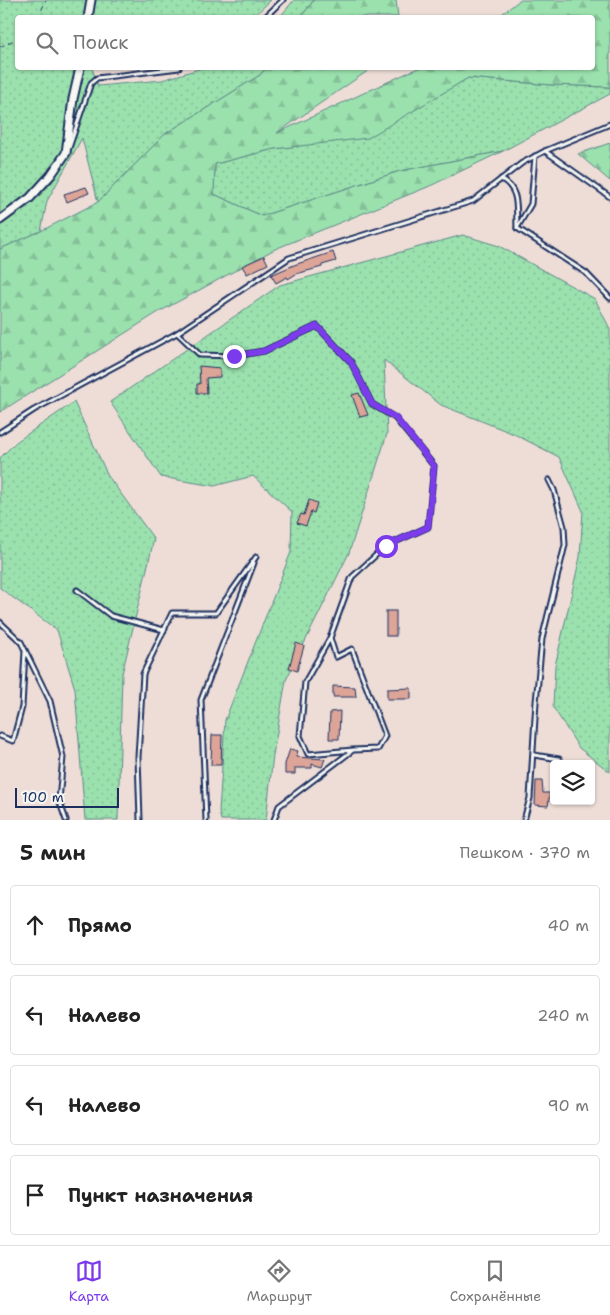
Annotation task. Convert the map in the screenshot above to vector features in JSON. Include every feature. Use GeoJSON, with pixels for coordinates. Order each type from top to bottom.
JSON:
{"type":"FeatureCollection","features":[{"type":"Feature","properties":{"kind":"street"},"geometry":{"type":"LineString","coordinates":[[88,15],[91,0]]}},
{"type":"Feature","properties":{"kind":"street"},"geometry":{"type":"LineString","coordinates":[[0,220],[30,198],[51,175],[66,153],[80,70]]}},
{"type":"Feature","properties":{"kind":"lane"},"geometry":{"type":"LineString","coordinates":[[267,15],[283,0]]}},
{"type":"Feature","properties":{"kind":"lane"},"geometry":{"type":"LineString","coordinates":[[66,153],[74,138],[91,84],[97,78],[163,70]]}},
{"type":"Feature","properties":{"kind":"lane"},"geometry":{"type":"LineString","coordinates":[[0,432],[34,410],[177,333],[289,258],[473,201],[501,178],[544,150],[610,124]]}},
{"type":"Feature","properties":{"kind":"lane"},"geometry":{"type":"LineString","coordinates":[[544,150],[610,197]]}},
{"type":"Feature","properties":{"kind":"lane"},"geometry":{"type":"LineString","coordinates":[[517,228],[531,204],[535,156]]}},
{"type":"Feature","properties":{"kind":"lane"},"geometry":{"type":"LineString","coordinates":[[501,178],[513,188],[516,201],[517,228]]}},
{"type":"Feature","properties":{"kind":"lane"},"geometry":{"type":"LineString","coordinates":[[517,228],[586,274],[610,298]]}},
{"type":"Feature","properties":{"kind":"lane"},"geometry":{"type":"LineString","coordinates":[[177,333],[200,355],[234,356],[264,351],[317,326],[351,362],[372,404],[396,418],[434,466],[428,527],[386,546],[352,577],[330,638],[305,682],[301,742],[308,754],[378,749],[385,736],[352,649],[336,657],[330,638]]}},
{"type":"Feature","properties":{"kind":"lane"},"geometry":{"type":"LineString","coordinates":[[524,820],[530,798],[542,639],[564,545],[564,527],[554,490],[549,480]]}},
{"type":"Feature","properties":{"kind":"lane"},"geometry":{"type":"LineString","coordinates":[[140,820],[138,757],[143,674],[172,613],[216,613],[256,557],[201,700],[206,820]]}},
{"type":"Feature","properties":{"kind":"lane"},"geometry":{"type":"LineString","coordinates":[[77,590],[111,616],[164,630]]}},
{"type":"Feature","properties":{"kind":"lane"},"geometry":{"type":"LineString","coordinates":[[0,622],[21,642],[50,701],[63,757],[59,800],[66,820]]}},
{"type":"Feature","properties":{"kind":"lane"},"geometry":{"type":"LineString","coordinates":[[0,736],[13,741],[22,707],[25,651]]}},
{"type":"Feature","properties":{"kind":"lane"},"geometry":{"type":"LineString","coordinates":[[274,820],[279,806],[353,750]]}},
{"type":"Feature","properties":{"kind":"lane"},"geometry":{"type":"LineString","coordinates":[[534,755],[559,759]]}},
{"type":"Feature","properties":{"kind":"path"},"geometry":{"type":"LineString","coordinates":[[39,15],[46,0]]}},
{"type":"Feature","properties":{"kind":"path"},"geometry":{"type":"LineString","coordinates":[[0,47],[15,40]]}},
{"type":"Feature","properties":{"kind":"green space"},"geometry":{"type":"Polygon","coordinates":[[[0,0],[271,0],[255,15],[15,15],[15,70],[93,70],[98,86],[162,80],[195,70],[264,70],[260,75],[165,134],[98,202],[82,138],[47,201],[41,231],[0,249],[0,0]]]}},
{"type":"Feature","properties":{"kind":"green space"},"geometry":{"type":"Polygon","coordinates":[[[294,0],[314,0],[303,15],[282,15],[294,0]]]}},
{"type":"Feature","properties":{"kind":"green space"},"geometry":{"type":"Polygon","coordinates":[[[314,0],[396,0],[398,15],[303,15],[314,0]]]}},
{"type":"Feature","properties":{"kind":"green space"},"geometry":{"type":"Polygon","coordinates":[[[520,0],[610,0],[610,87],[552,85],[468,78],[368,138],[274,149],[215,164],[214,194],[262,216],[400,171],[503,151],[430,186],[275,249],[157,313],[0,412],[0,249],[98,202],[165,134],[260,75],[264,70],[369,70],[277,133],[414,70],[595,70],[595,15],[501,15],[520,0]]]}},
{"type":"Feature","properties":{"kind":"green space"},"geometry":{"type":"Polygon","coordinates":[[[468,78],[552,85],[610,87],[610,94],[503,151],[400,171],[262,216],[214,194],[215,164],[274,149],[368,137],[468,78]]]}},
{"type":"Feature","properties":{"kind":"green space"},"geometry":{"type":"Polygon","coordinates":[[[610,143],[610,181],[578,154],[610,143]]]}},
{"type":"Feature","properties":{"kind":"green space"},"geometry":{"type":"Polygon","coordinates":[[[463,235],[499,246],[595,299],[610,329],[610,772],[579,748],[553,707],[555,666],[580,557],[583,511],[559,457],[514,434],[441,405],[384,360],[387,434],[349,553],[286,680],[273,755],[266,820],[221,820],[219,812],[225,720],[291,552],[292,512],[253,476],[214,486],[161,477],[110,402],[280,285],[463,235]]]}},
{"type":"Feature","properties":{"kind":"green space"},"geometry":{"type":"Polygon","coordinates":[[[74,402],[108,476],[154,539],[122,674],[118,820],[85,820],[75,689],[57,630],[0,588],[0,458],[16,442],[74,402]]]}},
{"type":"Feature","properties":{"kind":"building"},"geometry":{"type":"Polygon","coordinates":[[[86,187],[89,193],[67,202],[64,194],[86,187]]]}},
{"type":"Feature","properties":{"kind":"building"},"geometry":{"type":"Polygon","coordinates":[[[333,252],[336,261],[322,265],[322,267],[296,274],[288,279],[287,277],[276,283],[271,275],[294,265],[333,252]]]}},
{"type":"Feature","properties":{"kind":"building"},"geometry":{"type":"Polygon","coordinates":[[[264,256],[268,264],[247,274],[242,266],[264,256]]]}},
{"type":"Feature","properties":{"kind":"building"},"geometry":{"type":"Polygon","coordinates":[[[199,366],[220,368],[220,377],[206,378],[207,393],[197,393],[197,384],[200,384],[199,366]]]}},
{"type":"Feature","properties":{"kind":"building"},"geometry":{"type":"Polygon","coordinates":[[[359,393],[368,415],[360,417],[352,395],[359,393]]]}},
{"type":"Feature","properties":{"kind":"building"},"geometry":{"type":"Polygon","coordinates":[[[309,500],[317,503],[314,513],[311,512],[306,526],[297,523],[301,514],[304,515],[309,500]]]}},
{"type":"Feature","properties":{"kind":"building"},"geometry":{"type":"Polygon","coordinates":[[[386,611],[396,611],[396,636],[386,636],[386,611]]]}},
{"type":"Feature","properties":{"kind":"building"},"geometry":{"type":"Polygon","coordinates":[[[296,643],[304,646],[297,671],[289,668],[296,643]]]}},
{"type":"Feature","properties":{"kind":"building"},"geometry":{"type":"Polygon","coordinates":[[[333,686],[355,687],[356,697],[333,697],[333,686]]]}},
{"type":"Feature","properties":{"kind":"building"},"geometry":{"type":"Polygon","coordinates":[[[411,688],[411,699],[387,699],[387,689],[411,688]]]}},
{"type":"Feature","properties":{"kind":"building"},"geometry":{"type":"Polygon","coordinates":[[[340,711],[339,739],[329,739],[330,712],[340,711]]]}},
{"type":"Feature","properties":{"kind":"building"},"geometry":{"type":"Polygon","coordinates":[[[212,735],[222,735],[221,765],[211,765],[212,735]]]}},
{"type":"Feature","properties":{"kind":"building"},"geometry":{"type":"Polygon","coordinates":[[[290,749],[298,751],[296,757],[325,759],[322,767],[312,764],[312,768],[295,768],[295,774],[285,774],[285,764],[290,749]]]}},
{"type":"Feature","properties":{"kind":"building"},"geometry":{"type":"Polygon","coordinates":[[[536,781],[542,781],[543,793],[550,793],[548,806],[535,805],[536,781]]]}},
{"type":"Feature","properties":{"kind":"route"},"geometry":{"type":"LineString","coordinates":[[234,356],[264,351],[317,326],[351,362],[372,404],[396,418],[434,466],[428,527],[386,546]]}}]}
